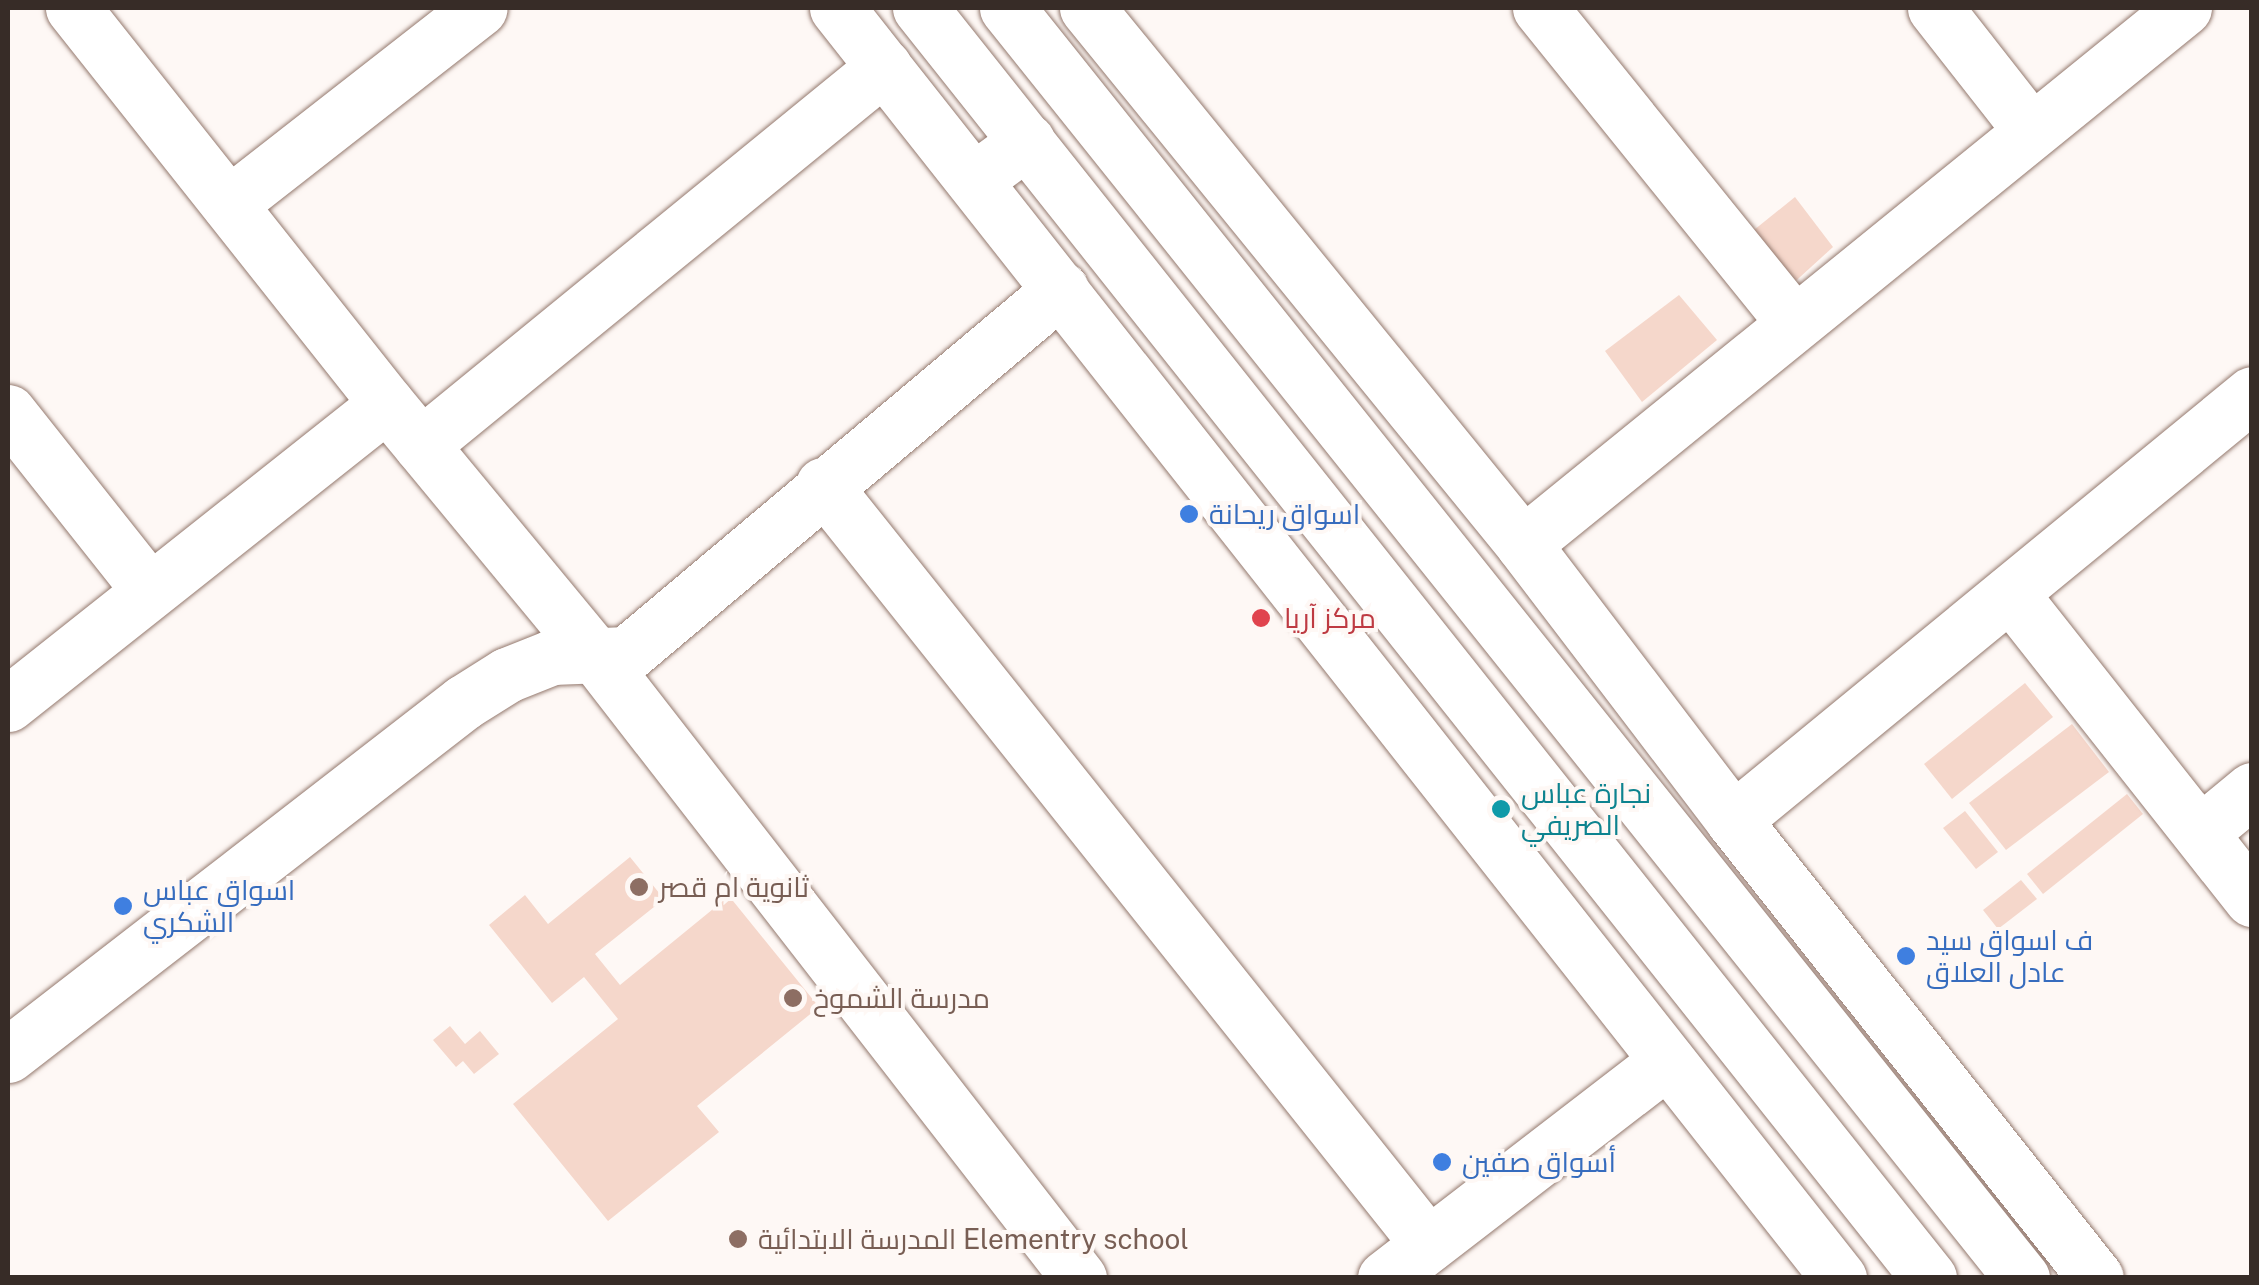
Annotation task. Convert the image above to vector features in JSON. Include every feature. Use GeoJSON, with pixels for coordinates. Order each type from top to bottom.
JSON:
{"type":"FeatureCollection","features":[{"type":"Feature","properties":{"kind":"street"},"geometry":{"type":"LineString","coordinates":[[72,8],[387,404],[598,658],[1079,1278]]}},
{"type":"Feature","properties":{"kind":"street"},"geometry":{"type":"LineString","coordinates":[[837,8],[1834,1276]]}},
{"type":"Feature","properties":{"kind":"street"},"geometry":{"type":"LineString","coordinates":[[920,8],[1930,1278]]}},
{"type":"Feature","properties":{"kind":"street"},"geometry":{"type":"LineString","coordinates":[[1007,8],[2022,1278]]}},
{"type":"Feature","properties":{"kind":"street"},"geometry":{"type":"LineString","coordinates":[[1054,8],[1063,78]]}},
{"type":"Feature","properties":{"kind":"street"},"geometry":{"type":"LineString","coordinates":[[1087,8],[1523,544],[1734,820],[2096,1278]]}},
{"type":"Feature","properties":{"kind":"street"},"geometry":{"type":"LineString","coordinates":[[1540,8],[1794,321]]}},
{"type":"Feature","properties":{"kind":"street"},"geometry":{"type":"LineString","coordinates":[[1935,8],[2030,129]]}},
{"type":"Feature","properties":{"kind":"street"},"geometry":{"type":"LineString","coordinates":[[1523,544],[2030,129],[2184,8]]}},
{"type":"Feature","properties":{"kind":"street"},"geometry":{"type":"LineString","coordinates":[[229,204],[462,13]]}},
{"type":"Feature","properties":{"kind":"street"},"geometry":{"type":"LineString","coordinates":[[421,445],[884,67]]}},
{"type":"Feature","properties":{"kind":"street"},"geometry":{"type":"LineString","coordinates":[[974,180],[1027,141]]}},
{"type":"Feature","properties":{"kind":"street"},"geometry":{"type":"LineString","coordinates":[[8,1055],[464,702],[507,676],[552,658],[627,654],[823,485],[1061,289]]}},
{"type":"Feature","properties":{"kind":"street"},"geometry":{"type":"LineString","coordinates":[[1734,820],[2252,394]]}},
{"type":"Feature","properties":{"kind":"street"},"geometry":{"type":"LineString","coordinates":[[8,704],[387,404]]}},
{"type":"Feature","properties":{"kind":"street"},"geometry":{"type":"LineString","coordinates":[[8,412],[150,591]]}},
{"type":"Feature","properties":{"kind":"street"},"geometry":{"type":"LineString","coordinates":[[823,485],[1428,1244]]}},
{"type":"Feature","properties":{"kind":"street"},"geometry":{"type":"LineString","coordinates":[[2010,593],[2252,899]]}},
{"type":"Feature","properties":{"kind":"street"},"geometry":{"type":"LineString","coordinates":[[1576,831],[1596,832],[1614,822],[1626,804],[1626,783]]}},
{"type":"Feature","properties":{"kind":"street"},"geometry":{"type":"LineString","coordinates":[[2201,832],[2252,790]]}},
{"type":"Feature","properties":{"kind":"street"},"geometry":{"type":"LineString","coordinates":[[1652,928],[1652,907],[1662,888],[1679,876],[1700,873]]}},
{"type":"Feature","properties":{"kind":"street"},"geometry":{"type":"LineString","coordinates":[[1385,1278],[1667,1060]]}},
{"type":"Feature","properties":{"kind":"building"},"geometry":{"type":"Polygon","coordinates":[[[1795,197],[1833,247],[1788,288],[1749,234],[1795,197]]]}},
{"type":"Feature","properties":{"kind":"building"},"geometry":{"type":"Polygon","coordinates":[[[1679,295],[1717,340],[1642,402],[1605,351],[1679,295]]]}},
{"type":"Feature","properties":{"kind":"building"},"geometry":{"type":"Polygon","coordinates":[[[2025,683],[2053,717],[1952,799],[1924,764],[2025,683]]]}},
{"type":"Feature","properties":{"kind":"building"},"geometry":{"type":"Polygon","coordinates":[[[2072,724],[2109,772],[2006,850],[1969,803],[2072,724]]]}},
{"type":"Feature","properties":{"kind":"building"},"geometry":{"type":"Polygon","coordinates":[[[2127,794],[2143,814],[2043,894],[2027,874],[2127,794]]]}},
{"type":"Feature","properties":{"kind":"building"},"geometry":{"type":"Polygon","coordinates":[[[1965,811],[1998,852],[1976,869],[1943,828],[1965,811]]]}},
{"type":"Feature","properties":{"kind":"building"},"geometry":{"type":"Polygon","coordinates":[[[630,857],[664,899],[595,954],[620,985],[729,896],[819,1007],[697,1106],[719,1132],[608,1221],[513,1104],[618,1019],[584,977],[552,1003],[489,925],[525,895],[548,924],[630,857]]]}},
{"type":"Feature","properties":{"kind":"building"},"geometry":{"type":"Polygon","coordinates":[[[2021,880],[2037,899],[1998,929],[1983,910],[2021,880]]]}},
{"type":"Feature","properties":{"kind":"building"},"geometry":{"type":"Polygon","coordinates":[[[450,1026],[465,1044],[480,1031],[499,1054],[474,1074],[463,1061],[456,1067],[433,1040],[450,1026]]]}},
{"type":"Feature","properties":{"kind":"place","name":"اسواق ريحانة"},"geometry":{"type":"Point","coordinates":[1189,514]}},
{"type":"Feature","properties":{"kind":"place","name":"مركز آريا"},"geometry":{"type":"Point","coordinates":[1261,618]}},
{"type":"Feature","properties":{"kind":"place","name":"نجارة عباس الصريفي"},"geometry":{"type":"Point","coordinates":[1501,809]}},
{"type":"Feature","properties":{"kind":"place","name":"ثانوية ام قصر"},"geometry":{"type":"Point","coordinates":[639,887]}},
{"type":"Feature","properties":{"kind":"place","name":"اسواق عباس الشكري"},"geometry":{"type":"Point","coordinates":[123,906]}},
{"type":"Feature","properties":{"kind":"place","name":"ف اسواق سيد عادل العلاق"},"geometry":{"type":"Point","coordinates":[1906,956]}},
{"type":"Feature","properties":{"kind":"place","name":"مدرسة الشموخ"},"geometry":{"type":"Point","coordinates":[793,998]}},
{"type":"Feature","properties":{"kind":"place","name":"أسواق صفين"},"geometry":{"type":"Point","coordinates":[1442,1162]}},
{"type":"Feature","properties":{"kind":"place","name":"المدرسة الابتدائية Elementry school"},"geometry":{"type":"Point","coordinates":[738,1239]}}]}
